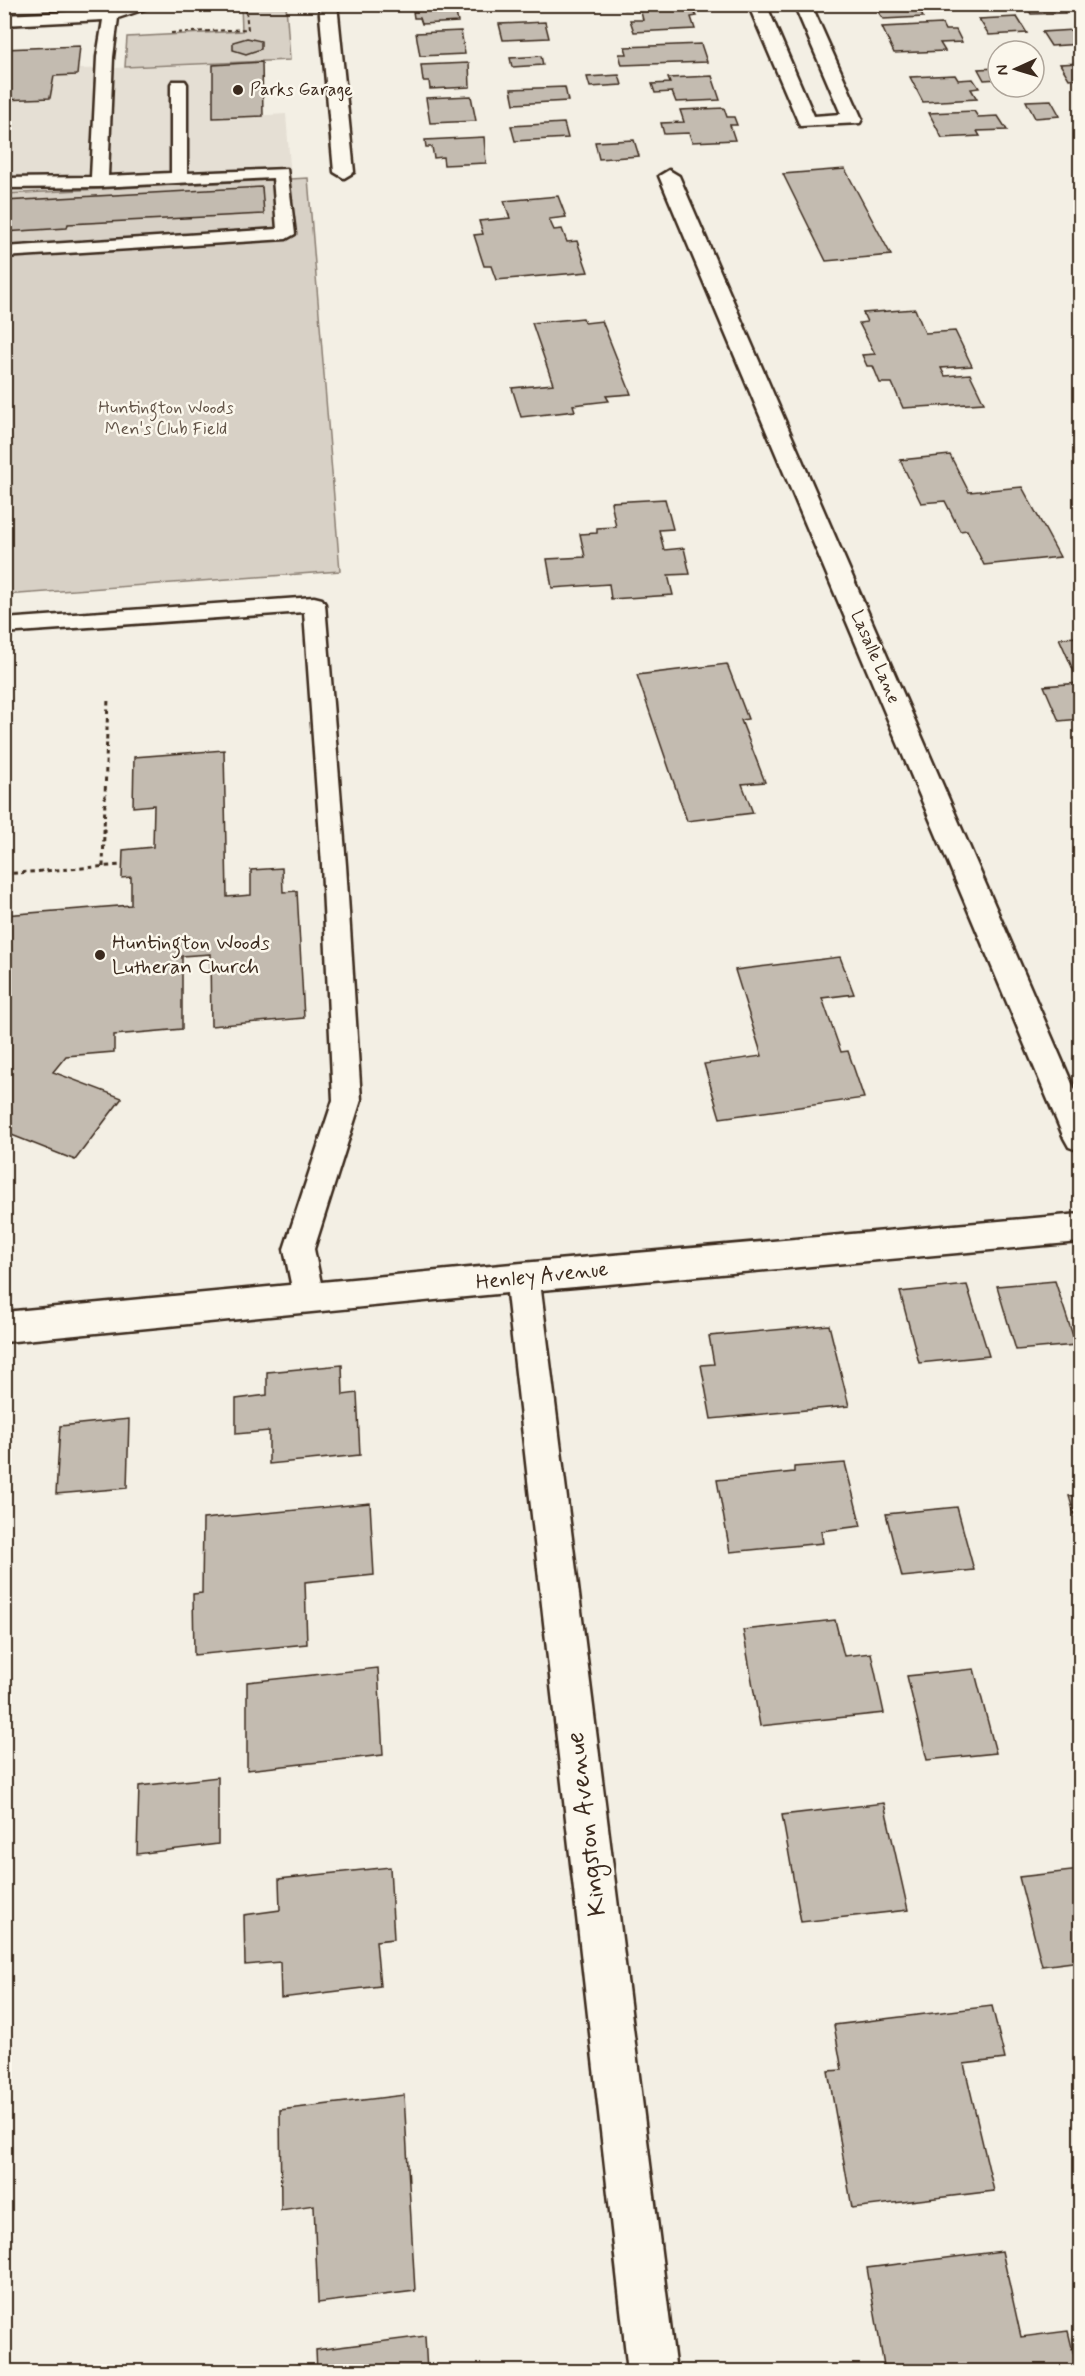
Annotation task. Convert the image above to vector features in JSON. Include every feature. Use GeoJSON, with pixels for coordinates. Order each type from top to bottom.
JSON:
{"type":"FeatureCollection","features":[{"type":"Feature","properties":{"kind":"street"},"geometry":{"type":"LineString","coordinates":[[328,4],[344,172]]}},
{"type":"Feature","properties":{"kind":"street"},"geometry":{"type":"LineString","coordinates":[[757,4],[807,122],[853,119],[802,4]]}},
{"type":"Feature","properties":{"kind":"street","name":"Lasalle Lane"},"geometry":{"type":"LineString","coordinates":[[669,176],[1080,1138]]}},
{"type":"Feature","properties":{"kind":"street","name":"Henley Avenue"},"geometry":{"type":"LineString","coordinates":[[4,1327],[522,1277],[1080,1228]]}},
{"type":"Feature","properties":{"kind":"street","name":"Kingston Avenue"},"geometry":{"type":"LineString","coordinates":[[522,1277],[652,2372]]}},
{"type":"Feature","properties":{"kind":"lane"},"geometry":{"type":"LineString","coordinates":[[4,20],[111,15],[153,4]]}},
{"type":"Feature","properties":{"kind":"lane"},"geometry":{"type":"LineString","coordinates":[[99,182],[105,57],[111,15]]}},
{"type":"Feature","properties":{"kind":"lane"},"geometry":{"type":"LineString","coordinates":[[179,84],[179,178]]}},
{"type":"Feature","properties":{"kind":"lane"},"geometry":{"type":"LineString","coordinates":[[4,183],[99,182],[281,173],[286,234],[4,252]]}},
{"type":"Feature","properties":{"kind":"lane"},"geometry":{"type":"LineString","coordinates":[[4,626],[314,604],[334,853],[348,1100],[299,1250],[309,1298]]}},
{"type":"Feature","properties":{"kind":"path"},"geometry":{"type":"LineString","coordinates":[[168,34],[248,29],[245,4]]}},
{"type":"Feature","properties":{"kind":"path"},"geometry":{"type":"LineString","coordinates":[[103,867],[108,697]]}},
{"type":"Feature","properties":{"kind":"path"},"geometry":{"type":"LineString","coordinates":[[4,874],[122,866]]}},
{"type":"Feature","properties":{"kind":"shaded area"},"geometry":{"type":"Polygon","coordinates":[[[213,65],[213,118],[286,114],[291,179],[5,201],[4,100],[49,98],[54,76],[77,75],[78,69],[213,65]]]}},
{"type":"Feature","properties":{"kind":"green space"},"geometry":{"type":"Polygon","coordinates":[[[241,5],[286,5],[290,60],[125,67],[127,37],[242,31],[241,5]]]}},
{"type":"Feature","properties":{"kind":"green space","name":"Huntington Woods Men's Club Field"},"geometry":{"type":"Polygon","coordinates":[[[308,178],[340,571],[5,595],[5,194],[308,178]]]}},
{"type":"Feature","properties":{"kind":"building"},"geometry":{"type":"Polygon","coordinates":[[[412,4],[457,4],[455,8],[458,22],[422,24],[420,18],[414,18],[412,4]]]}},
{"type":"Feature","properties":{"kind":"building"},"geometry":{"type":"Polygon","coordinates":[[[623,4],[687,4],[697,16],[691,17],[695,29],[634,32],[630,20],[643,20],[640,8],[624,9],[623,4]]]}},
{"type":"Feature","properties":{"kind":"building"},"geometry":{"type":"Polygon","coordinates":[[[873,4],[937,4],[939,8],[919,9],[923,17],[883,19],[873,4]]]}},
{"type":"Feature","properties":{"kind":"building"},"geometry":{"type":"Polygon","coordinates":[[[1025,4],[1060,4],[1065,13],[1031,14],[1025,4]]]}},
{"type":"Feature","properties":{"kind":"building"},"geometry":{"type":"Polygon","coordinates":[[[1017,17],[1027,33],[989,35],[979,19],[1017,17]]]}},
{"type":"Feature","properties":{"kind":"building"},"geometry":{"type":"Polygon","coordinates":[[[545,22],[549,38],[503,40],[499,24],[545,22]]]}},
{"type":"Feature","properties":{"kind":"building"},"geometry":{"type":"Polygon","coordinates":[[[942,24],[945,30],[956,30],[962,42],[940,43],[945,51],[894,53],[882,27],[942,24]]]}},
{"type":"Feature","properties":{"kind":"building"},"geometry":{"type":"Polygon","coordinates":[[[1073,30],[1080,44],[1051,46],[1042,32],[1073,30]]]}},
{"type":"Feature","properties":{"kind":"building"},"geometry":{"type":"Polygon","coordinates":[[[461,31],[465,54],[420,56],[416,33],[461,31]]]}},
{"type":"Feature","properties":{"kind":"building"},"geometry":{"type":"Polygon","coordinates":[[[247,38],[261,41],[261,49],[246,54],[233,50],[233,42],[247,38]]]}},
{"type":"Feature","properties":{"kind":"building"},"geometry":{"type":"Polygon","coordinates":[[[701,44],[707,62],[622,65],[619,54],[627,54],[625,47],[701,44]]]}},
{"type":"Feature","properties":{"kind":"building"},"geometry":{"type":"Polygon","coordinates":[[[80,46],[77,75],[54,76],[50,98],[4,100],[4,49],[80,46]]]}},
{"type":"Feature","properties":{"kind":"building"},"geometry":{"type":"Polygon","coordinates":[[[541,56],[543,65],[512,67],[510,58],[541,56]]]}},
{"type":"Feature","properties":{"kind":"building","name":"Parks Garage"},"geometry":{"type":"Polygon","coordinates":[[[262,62],[263,116],[213,118],[213,65],[262,62]]]}},
{"type":"Feature","properties":{"kind":"building"},"geometry":{"type":"Polygon","coordinates":[[[469,63],[470,87],[430,89],[429,81],[423,81],[421,65],[469,63]]]}},
{"type":"Feature","properties":{"kind":"building"},"geometry":{"type":"Polygon","coordinates":[[[1080,63],[1080,78],[1069,79],[1060,64],[1080,63]]]}},
{"type":"Feature","properties":{"kind":"building"},"geometry":{"type":"Polygon","coordinates":[[[978,69],[986,69],[986,80],[984,80],[978,69]]]}},
{"type":"Feature","properties":{"kind":"building"},"geometry":{"type":"Polygon","coordinates":[[[619,75],[622,85],[590,87],[587,77],[619,75]]]}},
{"type":"Feature","properties":{"kind":"building"},"geometry":{"type":"Polygon","coordinates":[[[955,75],[958,80],[973,79],[979,88],[971,89],[977,99],[923,102],[910,77],[955,75]]]}},
{"type":"Feature","properties":{"kind":"building"},"geometry":{"type":"Polygon","coordinates":[[[712,76],[720,100],[676,102],[672,92],[655,93],[652,84],[670,83],[668,78],[712,76]]]}},
{"type":"Feature","properties":{"kind":"building"},"geometry":{"type":"Polygon","coordinates":[[[565,87],[568,101],[514,104],[511,89],[565,87]]]}},
{"type":"Feature","properties":{"kind":"building"},"geometry":{"type":"Polygon","coordinates":[[[471,96],[476,121],[430,123],[426,98],[471,96]]]}},
{"type":"Feature","properties":{"kind":"building"},"geometry":{"type":"Polygon","coordinates":[[[1051,100],[1060,116],[1035,118],[1026,101],[1051,100]]]}},
{"type":"Feature","properties":{"kind":"building"},"geometry":{"type":"Polygon","coordinates":[[[724,108],[727,117],[734,117],[737,125],[730,125],[735,140],[692,142],[689,133],[664,134],[661,123],[684,122],[680,110],[724,108]]]}},
{"type":"Feature","properties":{"kind":"building"},"geometry":{"type":"Polygon","coordinates":[[[974,111],[978,117],[998,116],[1007,130],[977,131],[980,136],[942,138],[929,113],[974,111]]]}},
{"type":"Feature","properties":{"kind":"building"},"geometry":{"type":"Polygon","coordinates":[[[564,123],[568,138],[515,141],[511,126],[564,123]]]}},
{"type":"Feature","properties":{"kind":"building"},"geometry":{"type":"Polygon","coordinates":[[[484,137],[486,163],[444,165],[443,157],[434,158],[432,147],[426,147],[425,140],[484,137]]]}},
{"type":"Feature","properties":{"kind":"building"},"geometry":{"type":"Polygon","coordinates":[[[634,140],[639,156],[599,159],[595,142],[634,140]]]}},
{"type":"Feature","properties":{"kind":"building"},"geometry":{"type":"Polygon","coordinates":[[[845,169],[891,255],[826,261],[783,174],[845,169]]]}},
{"type":"Feature","properties":{"kind":"building"},"geometry":{"type":"Polygon","coordinates":[[[262,187],[264,214],[68,224],[67,228],[4,232],[4,201],[262,187]]]}},
{"type":"Feature","properties":{"kind":"building"},"geometry":{"type":"Polygon","coordinates":[[[558,196],[566,217],[549,219],[554,230],[562,229],[567,242],[577,241],[588,272],[496,280],[491,266],[484,266],[474,235],[483,234],[479,221],[510,218],[504,201],[558,196]]]}},
{"type":"Feature","properties":{"kind":"building"},"geometry":{"type":"Polygon","coordinates":[[[915,309],[925,333],[955,331],[972,366],[941,368],[945,376],[970,374],[984,403],[903,408],[892,383],[880,383],[873,366],[867,366],[862,355],[875,354],[859,323],[867,322],[863,313],[915,309]]]}},
{"type":"Feature","properties":{"kind":"building"},"geometry":{"type":"Polygon","coordinates":[[[583,318],[585,323],[602,321],[631,394],[606,396],[609,401],[573,405],[575,411],[521,417],[512,388],[553,384],[532,323],[583,318]]]}},
{"type":"Feature","properties":{"kind":"building"},"geometry":{"type":"Polygon","coordinates":[[[950,455],[969,492],[1022,487],[1060,557],[984,565],[967,530],[960,531],[945,501],[921,503],[900,460],[950,455]]]}},
{"type":"Feature","properties":{"kind":"building"},"geometry":{"type":"Polygon","coordinates":[[[665,499],[673,529],[659,530],[664,550],[684,548],[690,574],[668,575],[673,595],[611,599],[609,584],[552,588],[547,559],[585,557],[580,534],[597,533],[597,528],[616,527],[611,502],[665,499]]]}},
{"type":"Feature","properties":{"kind":"building"},"geometry":{"type":"Polygon","coordinates":[[[1080,637],[1080,719],[1059,721],[1044,686],[1079,683],[1059,638],[1080,637]]]}},
{"type":"Feature","properties":{"kind":"building"},"geometry":{"type":"Polygon","coordinates":[[[727,664],[748,719],[741,720],[765,782],[742,784],[753,813],[687,821],[637,675],[727,664]]]}},
{"type":"Feature","properties":{"kind":"building","name":"Huntington Woods Lutheran Church"},"geometry":{"type":"Polygon","coordinates":[[[224,750],[227,897],[251,895],[251,870],[282,868],[283,892],[297,891],[304,1018],[211,1026],[210,954],[182,956],[182,1029],[114,1035],[114,1052],[66,1056],[53,1072],[122,1098],[75,1160],[4,1132],[4,915],[131,905],[131,877],[122,878],[123,850],[153,847],[154,805],[133,807],[134,757],[224,750]]]}},
{"type":"Feature","properties":{"kind":"building"},"geometry":{"type":"Polygon","coordinates":[[[840,957],[854,994],[822,998],[841,1052],[848,1051],[864,1098],[720,1118],[704,1064],[762,1056],[735,970],[840,957]]]}},
{"type":"Feature","properties":{"kind":"building"},"geometry":{"type":"Polygon","coordinates":[[[1055,1281],[1076,1345],[1016,1350],[997,1286],[1055,1281]]]}},
{"type":"Feature","properties":{"kind":"building"},"geometry":{"type":"Polygon","coordinates":[[[967,1285],[989,1356],[919,1363],[900,1292],[967,1285]]]}},
{"type":"Feature","properties":{"kind":"building"},"geometry":{"type":"Polygon","coordinates":[[[829,1325],[849,1406],[711,1419],[701,1365],[714,1364],[709,1336],[829,1325]]]}},
{"type":"Feature","properties":{"kind":"building"},"geometry":{"type":"Polygon","coordinates":[[[342,1365],[343,1395],[357,1393],[360,1455],[269,1464],[269,1431],[236,1434],[236,1399],[267,1395],[267,1372],[342,1365]]]}},
{"type":"Feature","properties":{"kind":"building"},"geometry":{"type":"Polygon","coordinates":[[[129,1419],[127,1488],[56,1494],[60,1426],[129,1419]]]}},
{"type":"Feature","properties":{"kind":"building"},"geometry":{"type":"Polygon","coordinates":[[[845,1463],[861,1526],[821,1531],[823,1543],[730,1552],[717,1480],[794,1472],[794,1467],[845,1463]]]}},
{"type":"Feature","properties":{"kind":"building"},"geometry":{"type":"Polygon","coordinates":[[[1080,1495],[1080,1534],[1069,1496],[1080,1495]]]}},
{"type":"Feature","properties":{"kind":"building"},"geometry":{"type":"Polygon","coordinates":[[[370,1503],[374,1575],[305,1582],[307,1644],[194,1655],[193,1594],[202,1593],[203,1519],[370,1503]]]}},
{"type":"Feature","properties":{"kind":"building"},"geometry":{"type":"Polygon","coordinates":[[[957,1507],[974,1570],[902,1577],[886,1514],[957,1507]]]}},
{"type":"Feature","properties":{"kind":"building"},"geometry":{"type":"Polygon","coordinates":[[[835,1620],[844,1656],[871,1653],[884,1713],[760,1726],[743,1630],[835,1620]]]}},
{"type":"Feature","properties":{"kind":"building"},"geometry":{"type":"Polygon","coordinates":[[[378,1668],[383,1755],[247,1770],[247,1682],[378,1668]]]}},
{"type":"Feature","properties":{"kind":"building"},"geometry":{"type":"Polygon","coordinates":[[[974,1669],[996,1753],[927,1760],[907,1676],[974,1669]]]}},
{"type":"Feature","properties":{"kind":"building"},"geometry":{"type":"Polygon","coordinates":[[[218,1777],[218,1844],[137,1854],[139,1786],[218,1777]]]}},
{"type":"Feature","properties":{"kind":"building"},"geometry":{"type":"Polygon","coordinates":[[[884,1803],[908,1910],[801,1922],[782,1815],[884,1803]]]}},
{"type":"Feature","properties":{"kind":"building"},"geometry":{"type":"Polygon","coordinates":[[[390,1867],[394,1939],[376,1941],[380,1986],[281,1998],[280,1962],[245,1965],[244,1915],[280,1910],[279,1879],[390,1867]]]}},
{"type":"Feature","properties":{"kind":"building"},"geometry":{"type":"Polygon","coordinates":[[[1080,1870],[1080,1961],[1042,1966],[1019,1877],[1080,1870]]]}},
{"type":"Feature","properties":{"kind":"building"},"geometry":{"type":"Polygon","coordinates":[[[992,2006],[1005,2059],[964,2064],[994,2191],[852,2208],[828,2071],[842,2070],[834,2025],[992,2006]]]}},
{"type":"Feature","properties":{"kind":"building"},"geometry":{"type":"Polygon","coordinates":[[[404,2095],[415,2291],[318,2303],[314,2205],[281,2210],[280,2110],[404,2095]]]}},
{"type":"Feature","properties":{"kind":"building"},"geometry":{"type":"Polygon","coordinates":[[[1002,2251],[1021,2337],[1068,2331],[1078,2372],[885,2372],[867,2268],[1002,2251]]]}},
{"type":"Feature","properties":{"kind":"building"},"geometry":{"type":"Polygon","coordinates":[[[425,2336],[427,2372],[317,2372],[316,2350],[425,2336]]]}},
{"type":"Feature","properties":{"kind":"place","name":"Parks Garage"},"geometry":{"type":"Point","coordinates":[238,90]}},
{"type":"Feature","properties":{"kind":"place","name":"Huntington Woods Lutheran Church"},"geometry":{"type":"Point","coordinates":[100,955]}}]}
